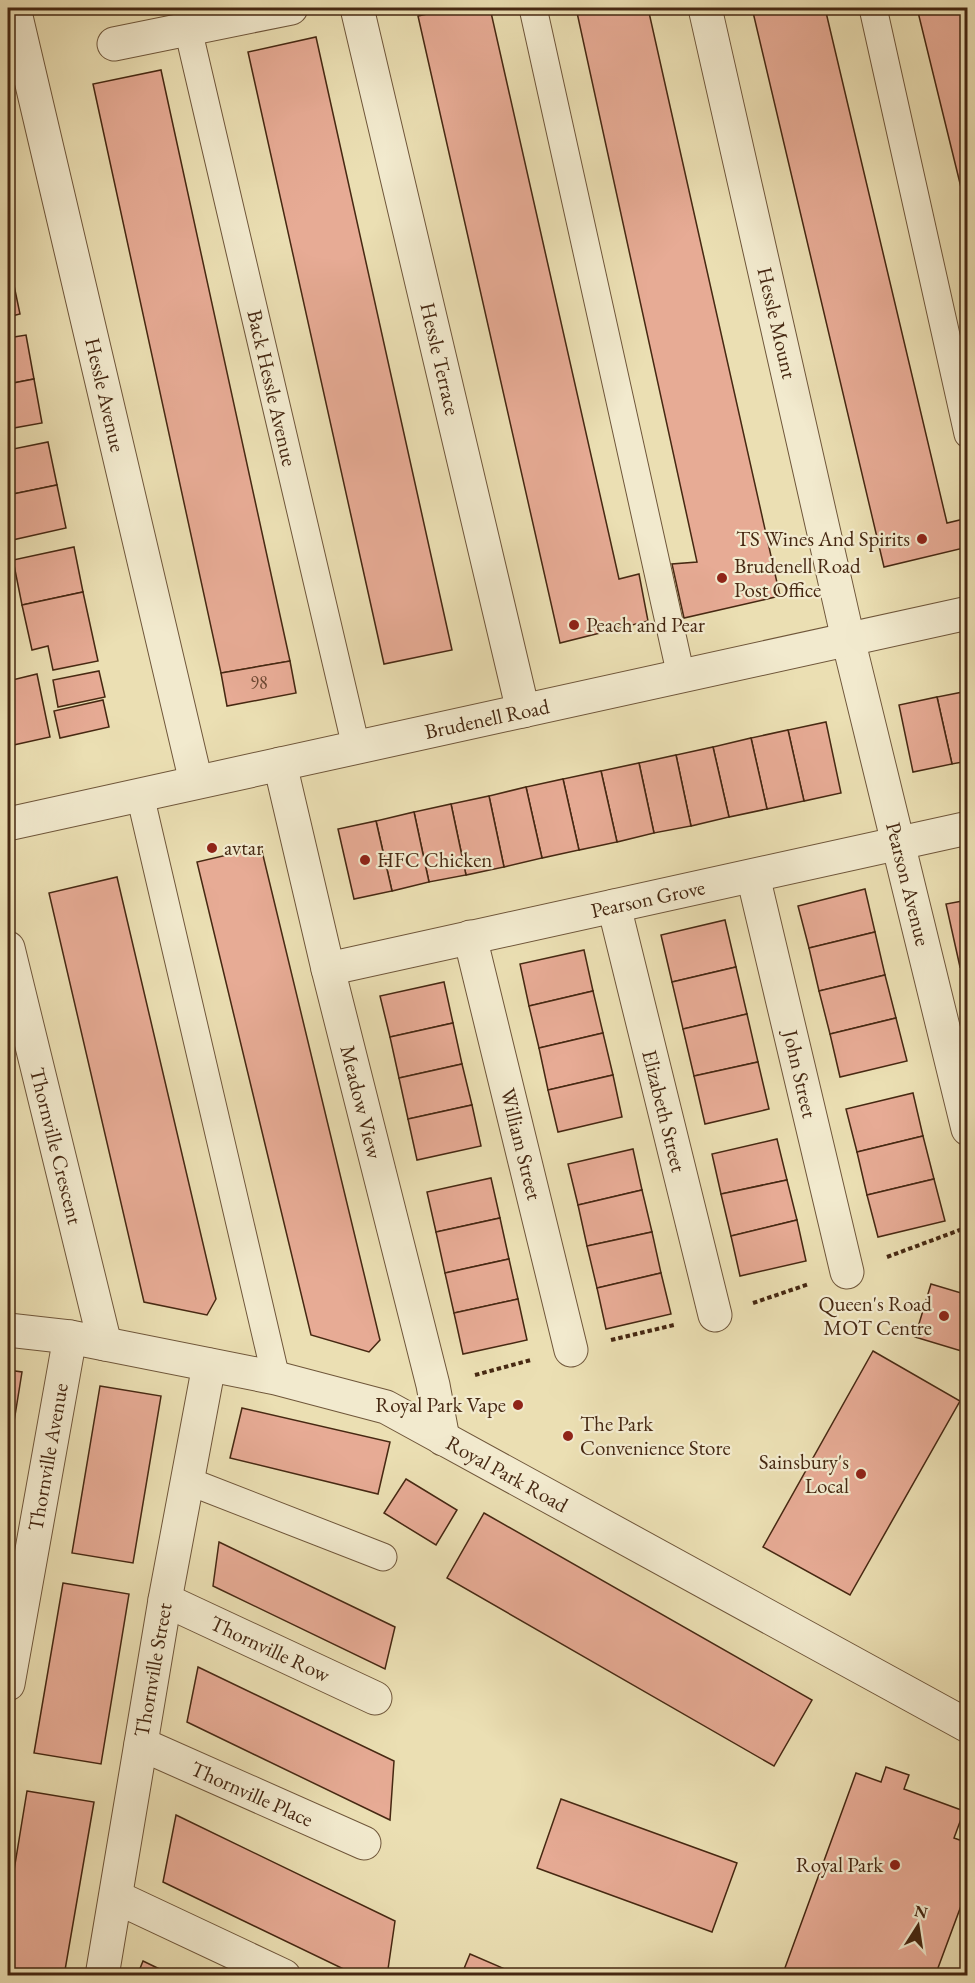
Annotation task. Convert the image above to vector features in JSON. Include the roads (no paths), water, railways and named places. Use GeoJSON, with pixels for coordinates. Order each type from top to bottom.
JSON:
{"type":"FeatureCollection","features":[{"type":"Feature","properties":{"kind":"street","name":"Hessle Avenue"},"geometry":{"type":"LineString","coordinates":[[14,8],[17,68],[196,782]]}},
{"type":"Feature","properties":{"kind":"street"},"geometry":{"type":"LineString","coordinates":[[114,44],[188,28],[235,13],[291,8]]}},
{"type":"Feature","properties":{"kind":"street","name":"Hessle Terrace"},"geometry":{"type":"LineString","coordinates":[[357,8],[523,711]]}},
{"type":"Feature","properties":{"kind":"street","name":"Hessle Mount"},"geometry":{"type":"LineString","coordinates":[[705,8],[848,639]]}},
{"type":"Feature","properties":{"kind":"street","name":"Brudenell Road"},"geometry":{"type":"LineString","coordinates":[[8,824],[968,614]]}},
{"type":"Feature","properties":{"kind":"street","name":"Pearson Avenue"},"geometry":{"type":"LineString","coordinates":[[848,639],[898,844],[957,1044],[968,1129]]}},
{"type":"Feature","properties":{"kind":"street","name":"Meadow View"},"geometry":{"type":"LineString","coordinates":[[280,764],[328,969],[433,1385],[443,1439]]}},
{"type":"Feature","properties":{"kind":"street","name":"Pearson Grove"},"geometry":{"type":"LineString","coordinates":[[328,969],[968,828]]}},
{"type":"Feature","properties":{"kind":"street","name":"John Street"},"geometry":{"type":"LineString","coordinates":[[753,876],[847,1272]]}},
{"type":"Feature","properties":{"kind":"street","name":"Elizabeth Street"},"geometry":{"type":"LineString","coordinates":[[614,906],[715,1315]]}},
{"type":"Feature","properties":{"kind":"street","name":"William Street"},"geometry":{"type":"LineString","coordinates":[[470,938],[571,1350]]}},
{"type":"Feature","properties":{"kind":"street","name":"Thornville Crescent"},"geometry":{"type":"LineString","coordinates":[[8,948],[105,1344]]}},
{"type":"Feature","properties":{"kind":"street","name":"Royal Park Road"},"geometry":{"type":"LineString","coordinates":[[8,1330],[70,1337],[276,1378],[386,1407],[968,1726]]}},
{"type":"Feature","properties":{"kind":"street","name":"Thornville Avenue"},"geometry":{"type":"LineString","coordinates":[[8,1684],[70,1337]]}},
{"type":"Feature","properties":{"kind":"street","name":"Thornville Street"},"geometry":{"type":"LineString","coordinates":[[102,1976],[165,1600],[209,1365]]}},
{"type":"Feature","properties":{"kind":"street","name":"Thornville Row"},"geometry":{"type":"LineString","coordinates":[[165,1600],[375,1698]]}},
{"type":"Feature","properties":{"kind":"street","name":"Thornville Place"},"geometry":{"type":"LineString","coordinates":[[141,1744],[364,1843]]}},
{"type":"Feature","properties":{"kind":"street"},"geometry":{"type":"LineString","coordinates":[[116,1897],[284,1976]]}},
{"type":"Feature","properties":{"kind":"lane"},"geometry":{"type":"LineString","coordinates":[[533,8],[681,676]]}},
{"type":"Feature","properties":{"kind":"lane"},"geometry":{"type":"LineString","coordinates":[[873,8],[968,434]]}},
{"type":"Feature","properties":{"kind":"lane","name":"Back Hessle Avenue"},"geometry":{"type":"LineString","coordinates":[[188,28],[356,747]]}},
{"type":"Feature","properties":{"kind":"lane"},"geometry":{"type":"LineString","coordinates":[[140,795],[276,1378]]}},
{"type":"Feature","properties":{"kind":"lane"},"geometry":{"type":"LineString","coordinates":[[188,1482],[383,1557]]}},
{"type":"Feature","properties":{"kind":"place","name":"TS Wines And Spirits"},"geometry":{"type":"Point","coordinates":[922,539]}},
{"type":"Feature","properties":{"kind":"place","name":"Brudenell Road Post Office"},"geometry":{"type":"Point","coordinates":[722,578]}},
{"type":"Feature","properties":{"kind":"place","name":"Peach and Pear"},"geometry":{"type":"Point","coordinates":[574,625]}},
{"type":"Feature","properties":{"kind":"place","name":"avtar"},"geometry":{"type":"Point","coordinates":[212,848]}},
{"type":"Feature","properties":{"kind":"place","name":"HFC Chicken"},"geometry":{"type":"Point","coordinates":[365,860]}},
{"type":"Feature","properties":{"kind":"place","name":"Queen's Road MOT Centre"},"geometry":{"type":"Point","coordinates":[944,1316]}},
{"type":"Feature","properties":{"kind":"place","name":"Royal Park Vape"},"geometry":{"type":"Point","coordinates":[518,1405]}},
{"type":"Feature","properties":{"kind":"place","name":"The Park Convenience Store"},"geometry":{"type":"Point","coordinates":[568,1436]}},
{"type":"Feature","properties":{"kind":"place","name":"Sainsbury's Local"},"geometry":{"type":"Point","coordinates":[861,1474]}},
{"type":"Feature","properties":{"kind":"place","name":"Royal Park"},"geometry":{"type":"Point","coordinates":[895,1865]}}]}
